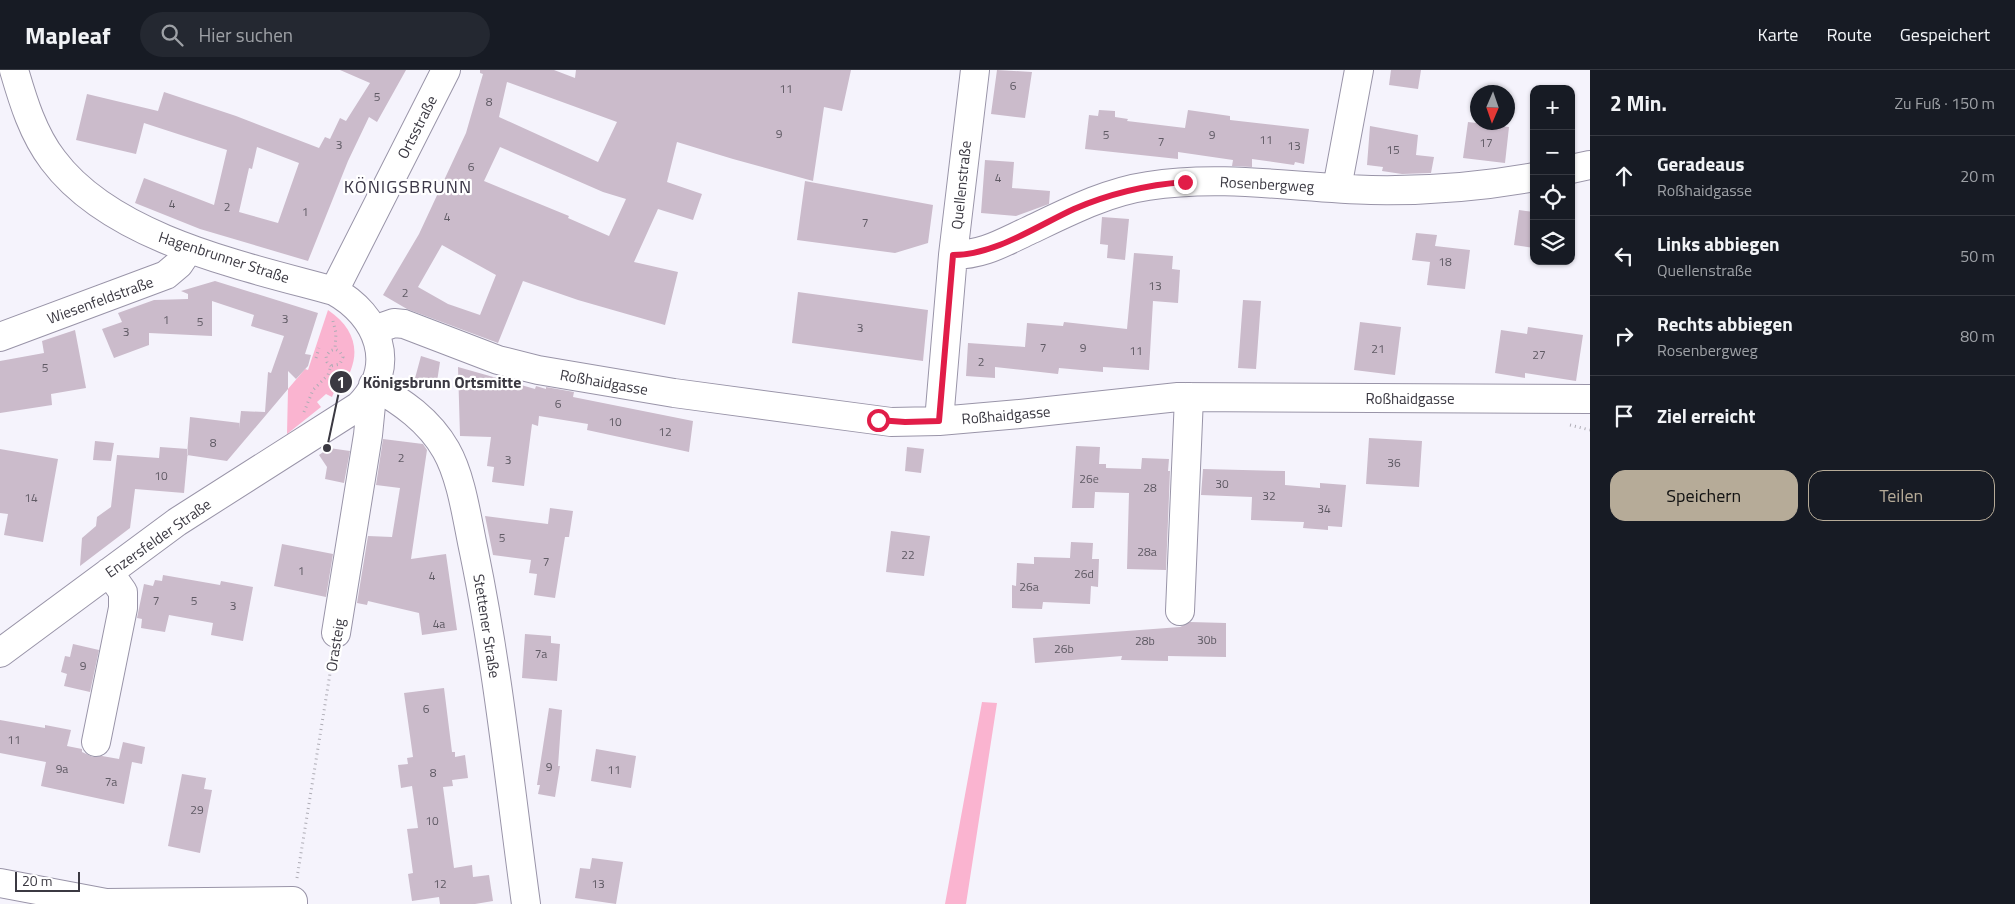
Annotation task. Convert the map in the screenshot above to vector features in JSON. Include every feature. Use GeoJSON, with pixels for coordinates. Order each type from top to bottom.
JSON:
{"type":"FeatureCollection","features":[{"type":"Feature","properties":{"kind":"street","name":"Hagenbrunner Straße"},"geometry":{"type":"LineString","coordinates":[[14,70],[21,93],[42,143],[66,176],[82,192],[152,234],[332,304],[352,303],[374,330],[380,363],[377,377],[359,406],[312,424]]}},
{"type":"Feature","properties":{"kind":"street","name":"Ortsstraße"},"geometry":{"type":"LineString","coordinates":[[332,304],[446,70]]}},
{"type":"Feature","properties":{"kind":"street","name":"Quellenstraße"},"geometry":{"type":"LineString","coordinates":[[939,421],[953,255],[975,70]]}},
{"type":"Feature","properties":{"kind":"street"},"geometry":{"type":"LineString","coordinates":[[1337,188],[1359,70]]}},
{"type":"Feature","properties":{"kind":"street"},"geometry":{"type":"LineString","coordinates":[[1575,168],[1590,165]]}},
{"type":"Feature","properties":{"kind":"street","name":"Rosenbergweg"},"geometry":{"type":"LineString","coordinates":[[953,255],[981,253],[1076,209],[1131,188],[1206,181],[1265,182],[1337,188],[1404,190],[1452,188],[1530,178]]}},
{"type":"Feature","properties":{"kind":"street","name":"Wiesenfeldstraße"},"geometry":{"type":"LineString","coordinates":[[0,337],[161,277],[179,264],[189,249]]}},
{"type":"Feature","properties":{"kind":"street","name":"Roßhaidgasse"},"geometry":{"type":"LineString","coordinates":[[374,330],[394,323],[404,324],[498,360],[538,370],[627,386],[884,421],[939,421],[1158,398],[1590,398]]}},
{"type":"Feature","properties":{"kind":"street","name":"Orasteig"},"geometry":{"type":"LineString","coordinates":[[336,633],[368,435],[373,385]]}},
{"type":"Feature","properties":{"kind":"street","name":"Stettener Straße"},"geometry":{"type":"LineString","coordinates":[[373,385],[398,400],[433,430],[446,451],[456,476],[478,572],[489,634],[526,904]]}},
{"type":"Feature","properties":{"kind":"street"},"geometry":{"type":"LineString","coordinates":[[1180,611],[1189,397]]}},
{"type":"Feature","properties":{"kind":"street","name":"Enzersfelder Straße"},"geometry":{"type":"LineString","coordinates":[[0,653],[312,424]]}},
{"type":"Feature","properties":{"kind":"street"},"geometry":{"type":"LineString","coordinates":[[96,742],[123,608],[123,592],[109,572]]}},
{"type":"Feature","properties":{"kind":"street"},"geometry":{"type":"LineString","coordinates":[[0,883],[106,903],[293,902]]}},
{"type":"Feature","properties":{"kind":"path"},"geometry":{"type":"LineString","coordinates":[[332,304],[336,330],[335,349]]}},
{"type":"Feature","properties":{"kind":"path"},"geometry":{"type":"LineString","coordinates":[[316,358],[319,348]]}},
{"type":"Feature","properties":{"kind":"path"},"geometry":{"type":"LineString","coordinates":[[331,366],[327,362],[326,356],[335,349]]}},
{"type":"Feature","properties":{"kind":"path"},"geometry":{"type":"LineString","coordinates":[[331,366],[340,364],[343,360],[340,352],[335,349]]}},
{"type":"Feature","properties":{"kind":"path"},"geometry":{"type":"LineString","coordinates":[[318,353],[326,356]]}},
{"type":"Feature","properties":{"kind":"path"},"geometry":{"type":"LineString","coordinates":[[312,424],[310,396],[328,375],[331,366]]}},
{"type":"Feature","properties":{"kind":"path"},"geometry":{"type":"LineString","coordinates":[[328,375],[334,392]]}},
{"type":"Feature","properties":{"kind":"path","name":"Orasteig"},"geometry":{"type":"LineString","coordinates":[[293,902],[336,633]]}},
{"type":"Feature","properties":{"kind":"shaded area"},"geometry":{"type":"Polygon","coordinates":[[[328,310],[339,319],[352,337],[354,358],[351,368],[339,391],[335,390],[332,397],[326,394],[317,402],[321,407],[287,434],[288,389],[305,369],[308,370],[328,310]]]}},
{"type":"Feature","properties":{"kind":"shaded area"},"geometry":{"type":"Polygon","coordinates":[[[982,702],[997,703],[966,904],[945,904],[982,702]]]}},
{"type":"Feature","properties":{"kind":"building"},"geometry":{"type":"Polygon","coordinates":[[[340,70],[406,70],[377,122],[369,117],[348,161],[308,261],[200,229],[135,203],[144,178],[214,205],[227,150],[144,123],[136,154],[76,140],[87,94],[158,111],[164,92],[236,116],[319,148],[325,137],[330,139],[340,118],[346,121],[370,83],[340,70]],[[257,147],[252,169],[249,168],[239,212],[278,223],[299,163],[257,147]]]}},
{"type":"Feature","properties":{"kind":"building"},"geometry":{"type":"Polygon","coordinates":[[[480,70],[554,70],[575,78],[576,70],[851,70],[842,111],[824,107],[813,181],[677,142],[667,182],[702,194],[693,220],[658,209],[634,262],[678,272],[665,325],[578,300],[523,281],[498,343],[407,309],[383,295],[419,234],[466,133],[483,74],[480,73],[480,70]],[[507,82],[499,117],[598,162],[617,122],[507,82]],[[500,147],[484,181],[569,216],[568,218],[609,236],[626,199],[603,192],[500,147]],[[442,245],[418,287],[448,304],[480,315],[496,275],[442,245]]]}},
{"type":"Feature","properties":{"kind":"building"},"geometry":{"type":"Polygon","coordinates":[[[997,70],[1032,72],[1025,118],[991,114],[997,70]]]}},
{"type":"Feature","properties":{"kind":"building"},"geometry":{"type":"Polygon","coordinates":[[[1391,70],[1421,70],[1418,89],[1389,85],[1391,70]]]}},
{"type":"Feature","properties":{"kind":"building"},"geometry":{"type":"Polygon","coordinates":[[[1099,110],[1115,111],[1115,117],[1128,119],[1127,121],[1185,128],[1188,110],[1230,116],[1230,120],[1309,129],[1304,164],[1295,162],[1294,165],[1252,159],[1252,167],[1232,166],[1233,160],[1178,152],[1178,159],[1085,149],[1089,115],[1098,116],[1099,110]]]}},
{"type":"Feature","properties":{"kind":"building"},"geometry":{"type":"Polygon","coordinates":[[[1468,122],[1470,122],[1470,130],[1509,130],[1505,163],[1463,158],[1468,122]]]}},
{"type":"Feature","properties":{"kind":"building"},"geometry":{"type":"Polygon","coordinates":[[[1370,126],[1418,135],[1416,155],[1434,157],[1431,173],[1402,174],[1382,171],[1383,167],[1367,165],[1370,126]]]}},
{"type":"Feature","properties":{"kind":"building"},"geometry":{"type":"Polygon","coordinates":[[[985,160],[1014,162],[1012,188],[1050,191],[1049,204],[1016,216],[981,213],[985,160]]]}},
{"type":"Feature","properties":{"kind":"building"},"geometry":{"type":"Polygon","coordinates":[[[805,181],[933,205],[928,243],[895,253],[797,240],[805,181]]]}},
{"type":"Feature","properties":{"kind":"building"},"geometry":{"type":"Polygon","coordinates":[[[1519,210],[1530,211],[1530,247],[1514,245],[1519,210]]]}},
{"type":"Feature","properties":{"kind":"building"},"geometry":{"type":"Polygon","coordinates":[[[1102,217],[1129,219],[1125,260],[1107,258],[1108,245],[1100,244],[1102,217]]]}},
{"type":"Feature","properties":{"kind":"building"},"geometry":{"type":"Polygon","coordinates":[[[1416,233],[1437,235],[1435,246],[1470,250],[1465,289],[1427,285],[1430,262],[1412,260],[1416,233]]]}},
{"type":"Feature","properties":{"kind":"building"},"geometry":{"type":"Polygon","coordinates":[[[1134,253],[1173,256],[1172,269],[1180,270],[1178,303],[1153,301],[1149,370],[1103,367],[1103,372],[1059,368],[1058,374],[995,367],[995,378],[966,376],[968,343],[1025,347],[1027,323],[1063,326],[1064,322],[1127,329],[1134,253]]]}},
{"type":"Feature","properties":{"kind":"building"},"geometry":{"type":"Polygon","coordinates":[[[215,281],[318,313],[305,354],[311,355],[308,366],[296,379],[288,371],[288,389],[227,461],[187,455],[190,417],[240,423],[241,411],[265,412],[268,372],[271,373],[284,336],[251,326],[254,315],[212,301],[212,336],[149,333],[149,345],[114,358],[102,329],[122,322],[118,313],[154,300],[188,299],[188,294],[181,291],[215,281]]]}},
{"type":"Feature","properties":{"kind":"building"},"geometry":{"type":"Polygon","coordinates":[[[798,292],[928,310],[923,361],[792,343],[798,292]]]}},
{"type":"Feature","properties":{"kind":"building"},"geometry":{"type":"Polygon","coordinates":[[[1243,300],[1261,301],[1256,369],[1238,368],[1243,300]]]}},
{"type":"Feature","properties":{"kind":"building"},"geometry":{"type":"Polygon","coordinates":[[[1360,322],[1401,327],[1395,375],[1354,370],[1360,322]]]}},
{"type":"Feature","properties":{"kind":"building"},"geometry":{"type":"Polygon","coordinates":[[[1528,327],[1583,335],[1576,381],[1525,373],[1525,378],[1495,373],[1501,330],[1527,334],[1528,327]]]}},
{"type":"Feature","properties":{"kind":"building"},"geometry":{"type":"Polygon","coordinates":[[[75,330],[86,388],[51,394],[52,405],[0,413],[0,361],[44,353],[42,341],[75,330]]]}},
{"type":"Feature","properties":{"kind":"building"},"geometry":{"type":"Polygon","coordinates":[[[421,356],[440,362],[436,388],[414,382],[421,356]]]}},
{"type":"Feature","properties":{"kind":"building"},"geometry":{"type":"Polygon","coordinates":[[[458,367],[535,389],[536,386],[574,392],[573,397],[693,421],[689,452],[587,430],[588,424],[539,416],[538,426],[532,424],[524,486],[492,482],[494,467],[487,466],[491,437],[460,436],[458,367]]]}},
{"type":"Feature","properties":{"kind":"building"},"geometry":{"type":"Polygon","coordinates":[[[1369,438],[1422,441],[1419,487],[1366,484],[1369,438]]]}},
{"type":"Feature","properties":{"kind":"building"},"geometry":{"type":"Polygon","coordinates":[[[383,439],[423,444],[427,450],[411,559],[446,554],[457,630],[422,635],[419,613],[368,601],[367,605],[357,603],[368,536],[392,537],[400,488],[376,485],[383,439]]]}},
{"type":"Feature","properties":{"kind":"building"},"geometry":{"type":"Polygon","coordinates":[[[95,441],[114,443],[111,461],[93,460],[95,441]]]}},
{"type":"Feature","properties":{"kind":"building"},"geometry":{"type":"Polygon","coordinates":[[[1076,446],[1100,447],[1099,464],[1106,464],[1106,468],[1141,469],[1142,458],[1169,459],[1166,570],[1127,569],[1129,493],[1095,492],[1094,508],[1072,508],[1076,446]]]}},
{"type":"Feature","properties":{"kind":"building"},"geometry":{"type":"Polygon","coordinates":[[[160,447],[188,449],[184,493],[135,489],[130,528],[80,566],[82,538],[96,526],[97,517],[111,507],[117,455],[159,458],[160,447]]]}},
{"type":"Feature","properties":{"kind":"building"},"geometry":{"type":"Polygon","coordinates":[[[907,447],[924,449],[921,473],[905,471],[907,447]]]}},
{"type":"Feature","properties":{"kind":"building"},"geometry":{"type":"Polygon","coordinates":[[[329,448],[350,451],[344,483],[325,479],[327,467],[319,455],[329,448]]]}},
{"type":"Feature","properties":{"kind":"building"},"geometry":{"type":"Polygon","coordinates":[[[0,449],[58,459],[43,542],[4,535],[8,514],[0,513],[0,449]]]}},
{"type":"Feature","properties":{"kind":"building"},"geometry":{"type":"Polygon","coordinates":[[[1203,469],[1285,471],[1285,485],[1320,488],[1320,483],[1346,485],[1342,527],[1328,526],[1328,530],[1303,528],[1304,522],[1251,520],[1252,497],[1201,495],[1203,469]]]}},
{"type":"Feature","properties":{"kind":"building"},"geometry":{"type":"Polygon","coordinates":[[[550,508],[573,511],[569,537],[565,537],[555,598],[534,595],[537,574],[529,573],[531,560],[493,555],[485,516],[548,524],[550,508]]]}},
{"type":"Feature","properties":{"kind":"building"},"geometry":{"type":"Polygon","coordinates":[[[891,531],[930,536],[924,576],[886,572],[891,531]]]}},
{"type":"Feature","properties":{"kind":"building"},"geometry":{"type":"Polygon","coordinates":[[[1071,542],[1093,543],[1092,559],[1099,559],[1098,587],[1091,586],[1090,604],[1043,602],[1042,609],[1012,608],[1012,585],[1016,586],[1017,563],[1034,564],[1034,557],[1070,558],[1071,542]]]}},
{"type":"Feature","properties":{"kind":"building"},"geometry":{"type":"Polygon","coordinates":[[[282,544],[333,554],[326,597],[274,586],[282,544]]]}},
{"type":"Feature","properties":{"kind":"building"},"geometry":{"type":"Polygon","coordinates":[[[163,575],[220,585],[221,581],[253,587],[243,641],[211,635],[213,623],[169,615],[165,632],[141,628],[142,619],[137,618],[144,584],[153,586],[155,580],[162,581],[163,575]]]}},
{"type":"Feature","properties":{"kind":"building"},"geometry":{"type":"Polygon","coordinates":[[[1190,622],[1226,623],[1226,657],[1168,656],[1168,661],[1121,660],[1122,656],[1035,663],[1033,638],[1180,627],[1190,622]]]}},
{"type":"Feature","properties":{"kind":"building"},"geometry":{"type":"Polygon","coordinates":[[[525,634],[551,636],[551,643],[560,644],[557,681],[522,678],[525,634]]]}},
{"type":"Feature","properties":{"kind":"building"},"geometry":{"type":"Polygon","coordinates":[[[73,644],[99,650],[90,692],[64,686],[67,674],[61,672],[65,656],[70,657],[73,644]]]}},
{"type":"Feature","properties":{"kind":"building"},"geometry":{"type":"Polygon","coordinates":[[[444,688],[452,752],[455,752],[455,757],[465,755],[468,778],[452,780],[453,786],[443,787],[454,868],[472,865],[473,877],[489,875],[493,901],[475,904],[440,904],[439,897],[412,901],[408,874],[413,873],[407,829],[418,828],[412,786],[401,788],[398,765],[408,764],[407,758],[413,757],[404,693],[444,688]]]}},
{"type":"Feature","properties":{"kind":"building"},"geometry":{"type":"Polygon","coordinates":[[[549,708],[562,710],[558,766],[560,766],[555,797],[538,794],[540,785],[537,785],[549,708]]]}},
{"type":"Feature","properties":{"kind":"building"},"geometry":{"type":"Polygon","coordinates":[[[0,720],[45,728],[45,725],[71,730],[67,746],[82,749],[82,752],[93,757],[102,756],[119,759],[123,742],[145,747],[142,764],[132,762],[124,804],[41,786],[46,762],[0,753],[0,720]]]}},
{"type":"Feature","properties":{"kind":"building"},"geometry":{"type":"Polygon","coordinates":[[[596,749],[636,756],[631,788],[591,781],[596,749]]]}},
{"type":"Feature","properties":{"kind":"building"},"geometry":{"type":"Polygon","coordinates":[[[182,774],[206,778],[204,789],[212,790],[200,853],[168,846],[182,774]]]}},
{"type":"Feature","properties":{"kind":"building"},"geometry":{"type":"Polygon","coordinates":[[[592,858],[623,862],[616,904],[575,898],[580,868],[590,869],[592,858]]]}},
{"type":"Feature","properties":{"kind":"place","name":"Königsbrunn Ortsmitte"},"geometry":{"type":"Point","coordinates":[327,448]}},
{"type":"Feature","properties":{"kind":"district","name":"KÖNIGSBRUNN"},"geometry":{"type":"Point","coordinates":[408,186]}},
{"type":"Feature","properties":{"kind":"route"},"geometry":{"type":"LineString","coordinates":[[878,420],[891,422],[939,421],[953,255],[981,253],[1076,209],[1131,188],[1185,182]]}}]}
